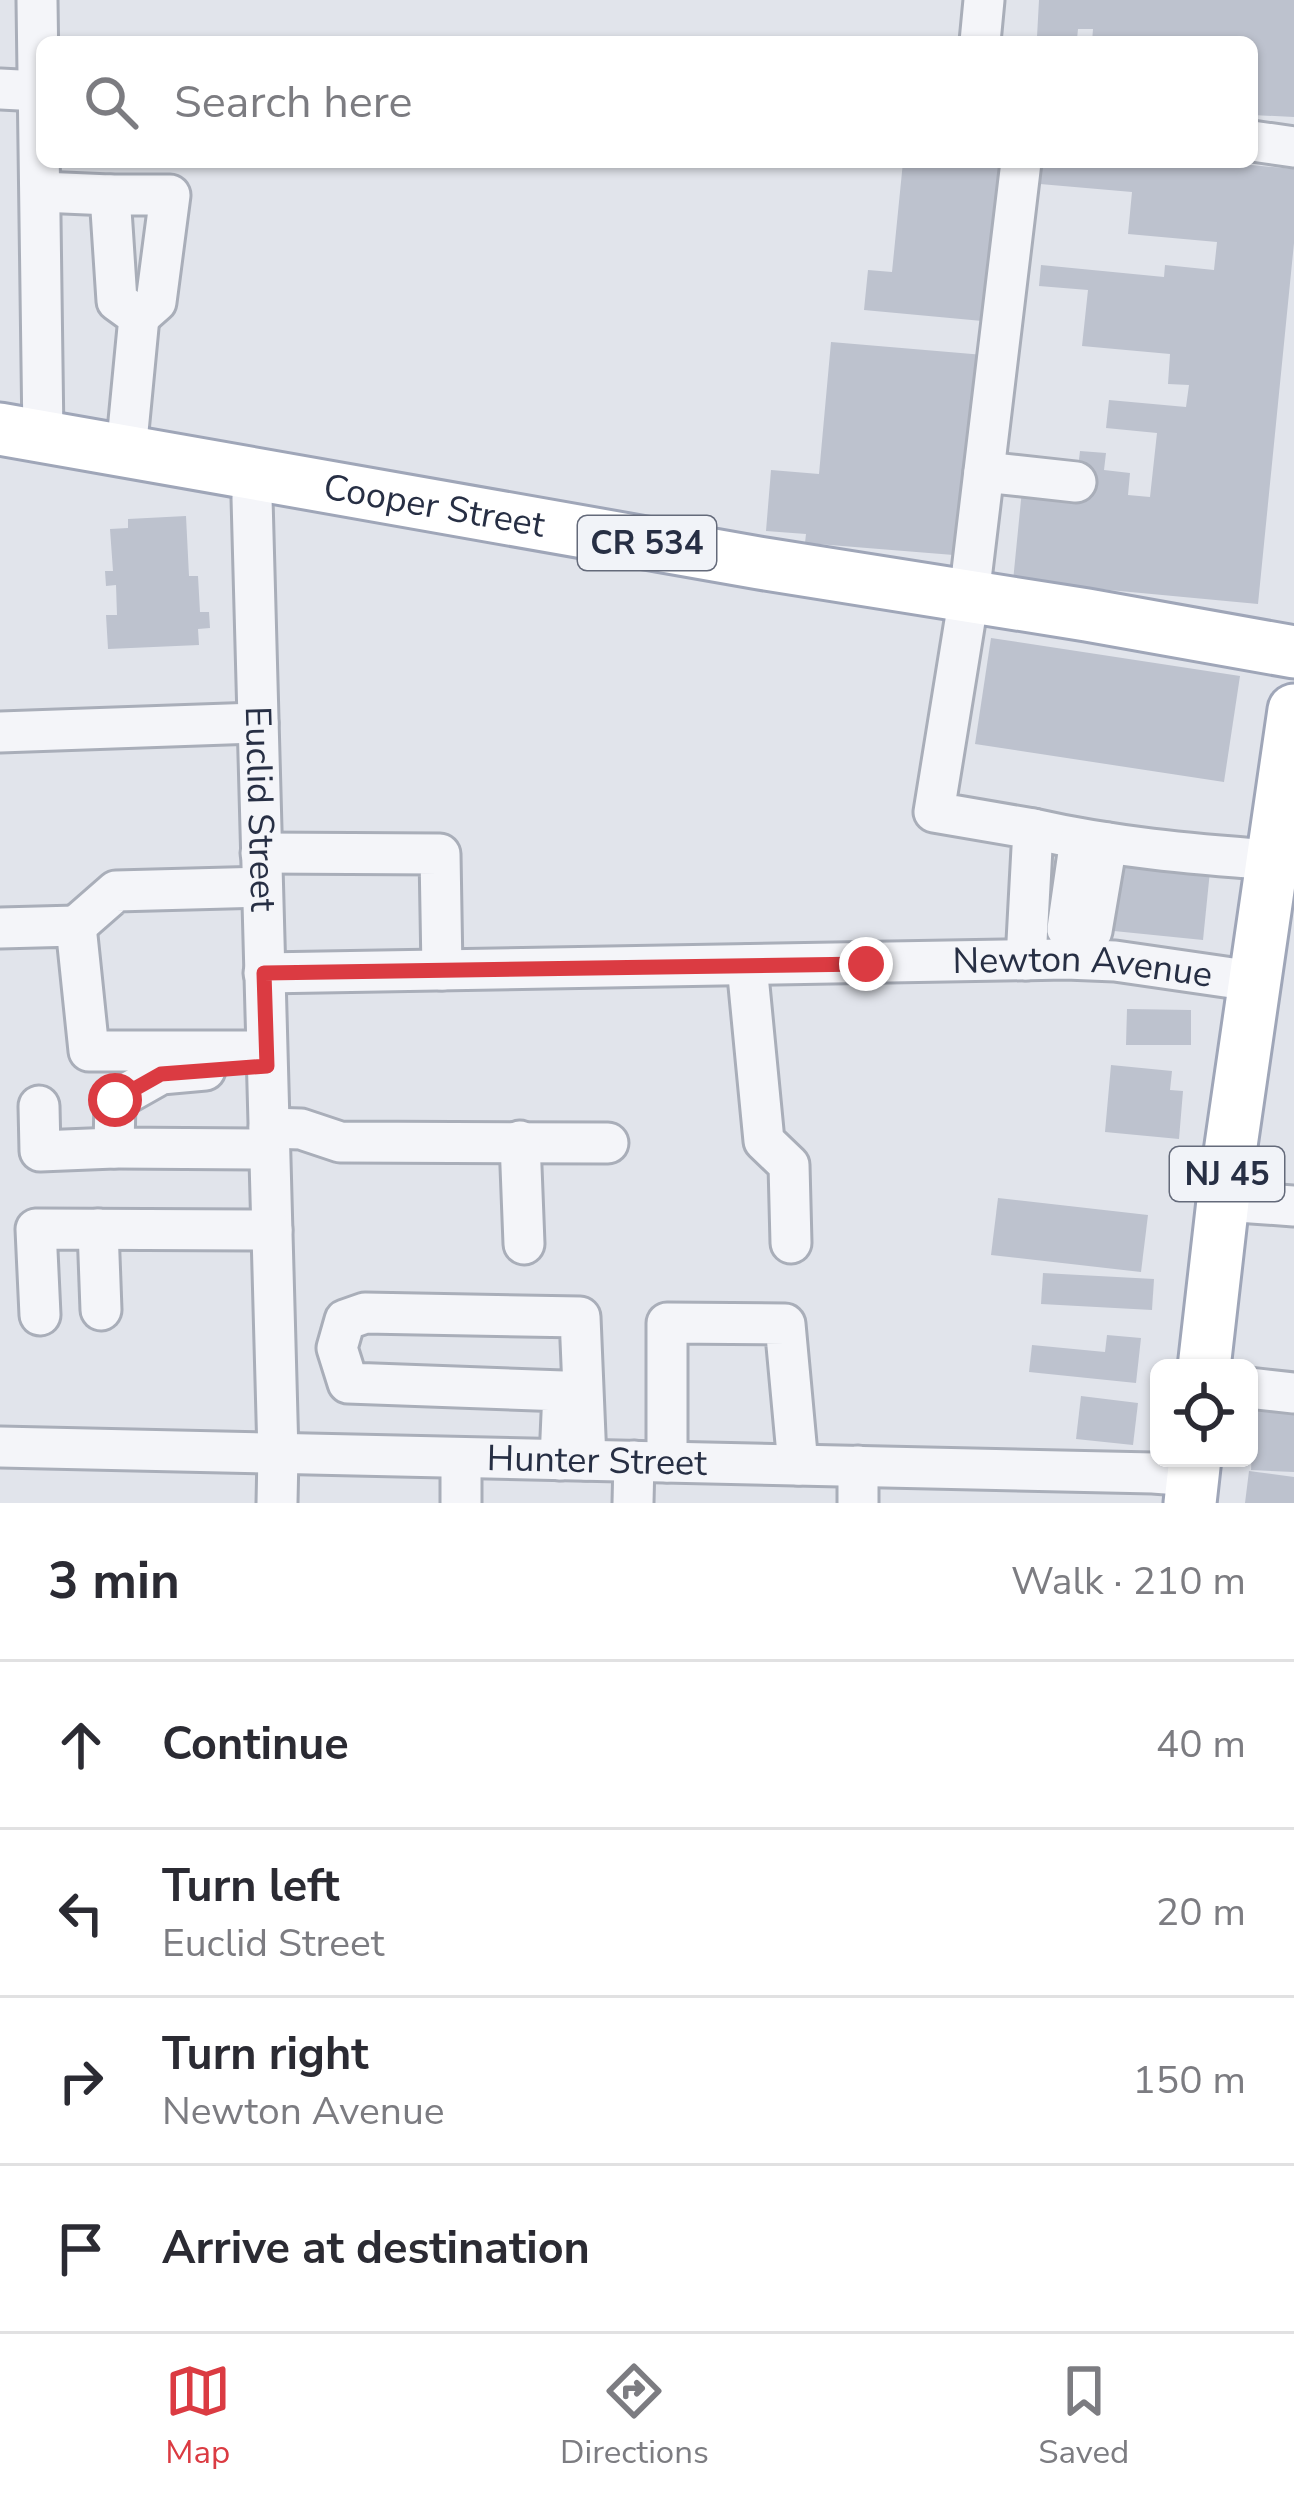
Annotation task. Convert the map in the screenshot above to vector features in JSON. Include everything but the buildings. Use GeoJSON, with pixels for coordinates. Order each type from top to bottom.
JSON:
{"type":"FeatureCollection","features":[{"type":"Feature","properties":{"kind":"main road","name":"Cooper Street"},"geometry":{"type":"LineString","coordinates":[[21,433],[833,591],[969,596],[1294,652]]}},
{"type":"Feature","properties":{"kind":"main road","name":"NJ 45"},"geometry":{"type":"LineString","coordinates":[[1205,1359],[1223,1202],[1269,953],[1271,860],[1294,710]]}},
{"type":"Feature","properties":{"kind":"street"},"geometry":{"type":"LineString","coordinates":[[36,153],[30,106],[37,0]]}},
{"type":"Feature","properties":{"kind":"street"},"geometry":{"type":"LineString","coordinates":[[981,36],[984,0]]}},
{"type":"Feature","properties":{"kind":"street"},"geometry":{"type":"LineString","coordinates":[[1258,142],[1294,147]]}},
{"type":"Feature","properties":{"kind":"street"},"geometry":{"type":"LineString","coordinates":[[21,433],[41,192],[38,168]]}},
{"type":"Feature","properties":{"kind":"street"},"geometry":{"type":"LineString","coordinates":[[1020,168],[969,596],[934,812],[1093,841],[1271,860]]}},
{"type":"Feature","properties":{"kind":"street"},"geometry":{"type":"LineString","coordinates":[[41,192],[170,195],[156,302],[139,316],[126,452]]}},
{"type":"Feature","properties":{"kind":"street"},"geometry":{"type":"LineString","coordinates":[[110,195],[117,301],[139,316]]}},
{"type":"Feature","properties":{"kind":"street"},"geometry":{"type":"LineString","coordinates":[[984,472],[1076,482]]}},
{"type":"Feature","properties":{"kind":"street","name":"Euclid Street"},"geometry":{"type":"LineString","coordinates":[[254,476],[277,1503]]}},
{"type":"Feature","properties":{"kind":"street"},"geometry":{"type":"LineString","coordinates":[[0,732],[258,723]]}},
{"type":"Feature","properties":{"kind":"street"},"geometry":{"type":"LineString","coordinates":[[1026,960],[1033,829]]}},
{"type":"Feature","properties":{"kind":"street"},"geometry":{"type":"LineString","coordinates":[[1075,948],[1092,931],[1093,841]]}},
{"type":"Feature","properties":{"kind":"street"},"geometry":{"type":"LineString","coordinates":[[0,928],[76,926],[116,891],[262,870],[440,854],[442,970]]}},
{"type":"Feature","properties":{"kind":"street"},"geometry":{"type":"LineString","coordinates":[[76,926],[89,1051],[267,1058]]}},
{"type":"Feature","properties":{"kind":"street","name":"Newton Avenue"},"geometry":{"type":"LineString","coordinates":[[264,973],[1026,960],[1075,948],[1115,961],[1269,953]]}},
{"type":"Feature","properties":{"kind":"street"},"geometry":{"type":"LineString","coordinates":[[747,965],[764,1142],[788,1166],[791,1243]]}},
{"type":"Feature","properties":{"kind":"street"},"geometry":{"type":"LineString","coordinates":[[114,1148],[115,1100],[161,1074],[267,1058]]}},
{"type":"Feature","properties":{"kind":"street"},"geometry":{"type":"LineString","coordinates":[[39,1106],[40,1151],[269,1138],[302,1129],[340,1142],[608,1143]]}},
{"type":"Feature","properties":{"kind":"street"},"geometry":{"type":"LineString","coordinates":[[520,1141],[524,1244]]}},
{"type":"Feature","properties":{"kind":"street"},"geometry":{"type":"LineString","coordinates":[[1223,1202],[1294,1206]]}},
{"type":"Feature","properties":{"kind":"street"},"geometry":{"type":"LineString","coordinates":[[40,1315],[36,1229],[272,1230]]}},
{"type":"Feature","properties":{"kind":"street"},"geometry":{"type":"LineString","coordinates":[[98,1229],[101,1310]]}},
{"type":"Feature","properties":{"kind":"street"},"geometry":{"type":"LineString","coordinates":[[365,1312],[580,1317],[573,1460],[562,1391],[348,1383],[337,1348],[345,1321],[365,1312]]}},
{"type":"Feature","properties":{"kind":"street"},"geometry":{"type":"LineString","coordinates":[[633,1503],[650,1462],[667,1323],[785,1324],[778,1478]]}},
{"type":"Feature","properties":{"kind":"street"},"geometry":{"type":"LineString","coordinates":[[1258,1389],[1294,1394]]}},
{"type":"Feature","properties":{"kind":"street","name":"Hunter Street"},"geometry":{"type":"LineString","coordinates":[[0,1447],[650,1462],[858,1485],[1153,1473],[1193,1479]]}},
{"type":"Feature","properties":{"kind":"street"},"geometry":{"type":"LineString","coordinates":[[461,1458],[461,1503]]}},
{"type":"Feature","properties":{"kind":"route"},"geometry":{"type":"LineString","coordinates":[[115,1100],[161,1074],[267,1066],[264,973],[866,964]]}}]}
